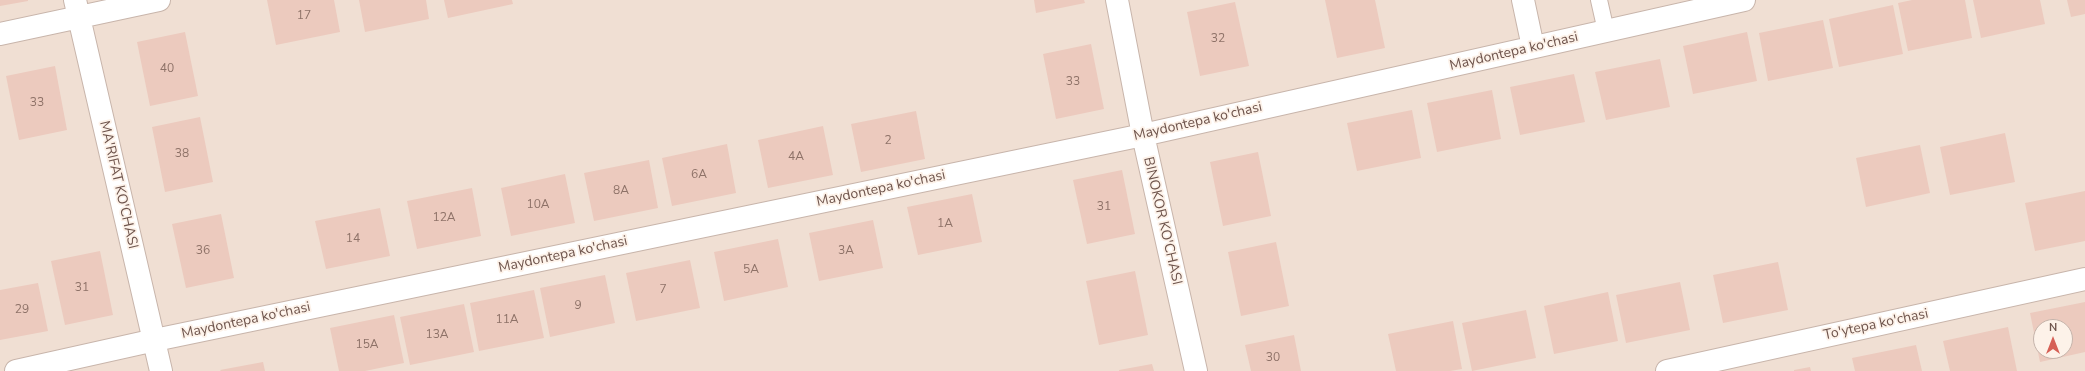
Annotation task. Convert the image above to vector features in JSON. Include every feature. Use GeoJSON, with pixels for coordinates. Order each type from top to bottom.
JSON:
{"type":"FeatureCollection","features":[{"type":"Feature","properties":{"kind":"street"},"geometry":{"type":"LineString","coordinates":[[0,34],[77,8],[159,0]]}},
{"type":"Feature","properties":{"kind":"street","name":"BINOKOR KO'CHASI"},"geometry":{"type":"LineString","coordinates":[[1117,0],[1143,135],[1196,371]]}},
{"type":"Feature","properties":{"kind":"street"},"geometry":{"type":"LineString","coordinates":[[1523,0],[1533,47]]}},
{"type":"Feature","properties":{"kind":"street","name":"Maydontepa ko'chasi"},"geometry":{"type":"LineString","coordinates":[[16,371],[155,340],[1143,135],[1744,0]]}},
{"type":"Feature","properties":{"kind":"street","name":"MA'RIFAT KO'CHASI"},"geometry":{"type":"LineString","coordinates":[[77,8],[161,371]]}},
{"type":"Feature","properties":{"kind":"street","name":"To'ytepa ko'chasi"},"geometry":{"type":"LineString","coordinates":[[1667,371],[2085,280]]}},
{"type":"Feature","properties":{"kind":"lane"},"geometry":{"type":"LineString","coordinates":[[1599,0],[1606,31]]}},
{"type":"Feature","properties":{"kind":"shaded area"},"geometry":{"type":"Polygon","coordinates":[[[0,0],[2085,0],[2085,371],[0,371],[0,0]]]}},
{"type":"Feature","properties":{"kind":"building"},"geometry":{"type":"Polygon","coordinates":[[[0,0],[28,0],[28,1],[0,6],[0,0]]]}},
{"type":"Feature","properties":{"kind":"building"},"geometry":{"type":"Polygon","coordinates":[[[267,0],[334,0],[340,32],[276,45],[267,0]]]}},
{"type":"Feature","properties":{"kind":"building"},"geometry":{"type":"Polygon","coordinates":[[[359,0],[426,0],[429,19],[365,32],[359,0]]]}},
{"type":"Feature","properties":{"kind":"building"},"geometry":{"type":"Polygon","coordinates":[[[444,0],[512,0],[513,4],[448,18],[444,0]]]}},
{"type":"Feature","properties":{"kind":"building"},"geometry":{"type":"Polygon","coordinates":[[[1034,0],[1084,0],[1085,3],[1036,13],[1034,0]]]}},
{"type":"Feature","properties":{"kind":"building"},"geometry":{"type":"Polygon","coordinates":[[[1325,0],[1375,0],[1385,48],[1337,58],[1325,0]]]}},
{"type":"Feature","properties":{"kind":"building"},"geometry":{"type":"Polygon","coordinates":[[[1912,0],[1965,0],[1972,38],[1908,51],[1898,3],[1912,0]]]}},
{"type":"Feature","properties":{"kind":"building"},"geometry":{"type":"Polygon","coordinates":[[[1973,0],[2040,0],[2045,24],[1981,38],[1973,0]]]}},
{"type":"Feature","properties":{"kind":"building"},"geometry":{"type":"Polygon","coordinates":[[[2067,0],[2085,0],[2085,14],[2071,17],[2067,0]]]}},
{"type":"Feature","properties":{"kind":"building"},"geometry":{"type":"Polygon","coordinates":[[[1235,2],[1249,66],[1200,76],[1187,12],[1235,2]]]}},
{"type":"Feature","properties":{"kind":"building"},"geometry":{"type":"Polygon","coordinates":[[[1893,5],[1903,54],[1839,67],[1829,19],[1893,5]]]}},
{"type":"Feature","properties":{"kind":"building"},"geometry":{"type":"Polygon","coordinates":[[[1823,20],[1833,68],[1768,81],[1759,33],[1823,20]]]}},
{"type":"Feature","properties":{"kind":"building"},"geometry":{"type":"Polygon","coordinates":[[[185,32],[198,96],[150,106],[137,42],[185,32]]]}},
{"type":"Feature","properties":{"kind":"building"},"geometry":{"type":"Polygon","coordinates":[[[1747,32],[1757,81],[1693,94],[1683,46],[1747,32]]]}},
{"type":"Feature","properties":{"kind":"building"},"geometry":{"type":"Polygon","coordinates":[[[1091,44],[1104,109],[1056,119],[1043,54],[1091,44]]]}},
{"type":"Feature","properties":{"kind":"building"},"geometry":{"type":"Polygon","coordinates":[[[1660,59],[1670,107],[1606,120],[1595,72],[1660,59]]]}},
{"type":"Feature","properties":{"kind":"building"},"geometry":{"type":"Polygon","coordinates":[[[55,66],[67,130],[19,140],[6,76],[55,66]]]}},
{"type":"Feature","properties":{"kind":"building"},"geometry":{"type":"Polygon","coordinates":[[[1574,74],[1585,122],[1520,135],[1510,87],[1574,74]]]}},
{"type":"Feature","properties":{"kind":"building"},"geometry":{"type":"Polygon","coordinates":[[[1492,90],[1501,139],[1437,152],[1427,103],[1492,90]]]}},
{"type":"Feature","properties":{"kind":"building"},"geometry":{"type":"Polygon","coordinates":[[[1412,110],[1421,158],[1357,171],[1347,123],[1412,110]]]}},
{"type":"Feature","properties":{"kind":"building"},"geometry":{"type":"Polygon","coordinates":[[[916,111],[925,159],[861,172],[851,124],[916,111]]]}},
{"type":"Feature","properties":{"kind":"building"},"geometry":{"type":"Polygon","coordinates":[[[200,117],[213,182],[165,192],[152,127],[200,117]]]}},
{"type":"Feature","properties":{"kind":"building"},"geometry":{"type":"Polygon","coordinates":[[[823,126],[833,175],[768,188],[758,140],[823,126]]]}},
{"type":"Feature","properties":{"kind":"building"},"geometry":{"type":"Polygon","coordinates":[[[2005,133],[2015,182],[1950,195],[1940,147],[2005,133]]]}},
{"type":"Feature","properties":{"kind":"building"},"geometry":{"type":"Polygon","coordinates":[[[727,144],[736,193],[672,206],[662,158],[727,144]]]}},
{"type":"Feature","properties":{"kind":"building"},"geometry":{"type":"Polygon","coordinates":[[[1920,145],[1930,193],[1866,207],[1856,158],[1920,145]]]}},
{"type":"Feature","properties":{"kind":"building"},"geometry":{"type":"Polygon","coordinates":[[[1258,152],[1271,216],[1223,226],[1210,162],[1258,152]]]}},
{"type":"Feature","properties":{"kind":"building"},"geometry":{"type":"Polygon","coordinates":[[[649,160],[658,208],[594,221],[584,173],[649,160]]]}},
{"type":"Feature","properties":{"kind":"building"},"geometry":{"type":"Polygon","coordinates":[[[1122,170],[1135,234],[1087,244],[1073,180],[1122,170]]]}},
{"type":"Feature","properties":{"kind":"building"},"geometry":{"type":"Polygon","coordinates":[[[565,174],[575,223],[511,236],[501,188],[565,174]]]}},
{"type":"Feature","properties":{"kind":"building"},"geometry":{"type":"Polygon","coordinates":[[[472,188],[481,236],[417,249],[407,201],[472,188]]]}},
{"type":"Feature","properties":{"kind":"building"},"geometry":{"type":"Polygon","coordinates":[[[2085,191],[2085,241],[2035,251],[2025,203],[2085,191]]]}},
{"type":"Feature","properties":{"kind":"building"},"geometry":{"type":"Polygon","coordinates":[[[972,194],[982,242],[918,255],[907,207],[972,194]]]}},
{"type":"Feature","properties":{"kind":"building"},"geometry":{"type":"Polygon","coordinates":[[[380,208],[390,256],[326,269],[315,221],[380,208]]]}},
{"type":"Feature","properties":{"kind":"building"},"geometry":{"type":"Polygon","coordinates":[[[221,214],[234,278],[186,288],[172,224],[221,214]]]}},
{"type":"Feature","properties":{"kind":"building"},"geometry":{"type":"Polygon","coordinates":[[[873,220],[883,268],[819,281],[809,233],[873,220]]]}},
{"type":"Feature","properties":{"kind":"building"},"geometry":{"type":"Polygon","coordinates":[[[778,239],[788,287],[724,301],[714,252],[778,239]]]}},
{"type":"Feature","properties":{"kind":"building"},"geometry":{"type":"Polygon","coordinates":[[[1276,242],[1289,306],[1241,316],[1228,252],[1276,242]]]}},
{"type":"Feature","properties":{"kind":"building"},"geometry":{"type":"Polygon","coordinates":[[[100,251],[113,315],[65,325],[51,261],[100,251]]]}},
{"type":"Feature","properties":{"kind":"building"},"geometry":{"type":"Polygon","coordinates":[[[690,260],[700,308],[636,321],[626,273],[690,260]]]}},
{"type":"Feature","properties":{"kind":"building"},"geometry":{"type":"Polygon","coordinates":[[[1778,262],[1788,310],[1723,323],[1713,275],[1778,262]]]}},
{"type":"Feature","properties":{"kind":"building"},"geometry":{"type":"Polygon","coordinates":[[[1135,271],[1148,335],[1099,345],[1086,281],[1135,271]]]}},
{"type":"Feature","properties":{"kind":"building"},"geometry":{"type":"Polygon","coordinates":[[[605,275],[615,323],[550,337],[540,288],[605,275]]]}},
{"type":"Feature","properties":{"kind":"building"},"geometry":{"type":"Polygon","coordinates":[[[1680,282],[1690,330],[1626,343],[1616,295],[1680,282]]]}},
{"type":"Feature","properties":{"kind":"building"},"geometry":{"type":"Polygon","coordinates":[[[38,283],[48,331],[0,340],[0,290],[38,283]]]}},
{"type":"Feature","properties":{"kind":"building"},"geometry":{"type":"Polygon","coordinates":[[[534,290],[544,338],[479,351],[470,303],[534,290]]]}},
{"type":"Feature","properties":{"kind":"building"},"geometry":{"type":"Polygon","coordinates":[[[1608,292],[1618,341],[1554,354],[1544,306],[1608,292]]]}},
{"type":"Feature","properties":{"kind":"building"},"geometry":{"type":"Polygon","coordinates":[[[2085,302],[2085,352],[2073,355],[2073,319],[2033,319],[2033,328],[2030,313],[2085,302]]]}},
{"type":"Feature","properties":{"kind":"building"},"geometry":{"type":"Polygon","coordinates":[[[464,304],[474,352],[410,365],[400,317],[464,304]]]}},
{"type":"Feature","properties":{"kind":"building"},"geometry":{"type":"Polygon","coordinates":[[[1526,310],[1536,358],[1472,371],[1462,323],[1526,310]]]}},
{"type":"Feature","properties":{"kind":"building"},"geometry":{"type":"Polygon","coordinates":[[[394,315],[404,363],[365,371],[339,371],[330,328],[394,315]]]}},
{"type":"Feature","properties":{"kind":"building"},"geometry":{"type":"Polygon","coordinates":[[[1453,321],[1462,369],[1450,371],[1396,371],[1388,334],[1453,321]]]}},
{"type":"Feature","properties":{"kind":"building"},"geometry":{"type":"Polygon","coordinates":[[[2008,327],[2017,371],[1950,371],[1943,341],[2008,327]]]}},
{"type":"Feature","properties":{"kind":"building"},"geometry":{"type":"Polygon","coordinates":[[[1294,335],[1301,371],[1251,371],[1245,345],[1294,335]]]}},
{"type":"Feature","properties":{"kind":"building"},"geometry":{"type":"Polygon","coordinates":[[[1916,345],[1922,371],[1855,371],[1852,358],[1916,345]]]}},
{"type":"Feature","properties":{"kind":"building"},"geometry":{"type":"Polygon","coordinates":[[[2039,359],[2054,359],[2040,362],[2039,359]]]}},
{"type":"Feature","properties":{"kind":"building"},"geometry":{"type":"Polygon","coordinates":[[[263,362],[265,371],[220,370],[263,362]]]}},
{"type":"Feature","properties":{"kind":"building"},"geometry":{"type":"Polygon","coordinates":[[[1152,364],[1154,371],[1119,371],[1119,370],[1152,364]]]}},
{"type":"Feature","properties":{"kind":"building"},"geometry":{"type":"Polygon","coordinates":[[[1810,367],[1811,371],[1794,371],[1794,370],[1810,367]]]}}]}
